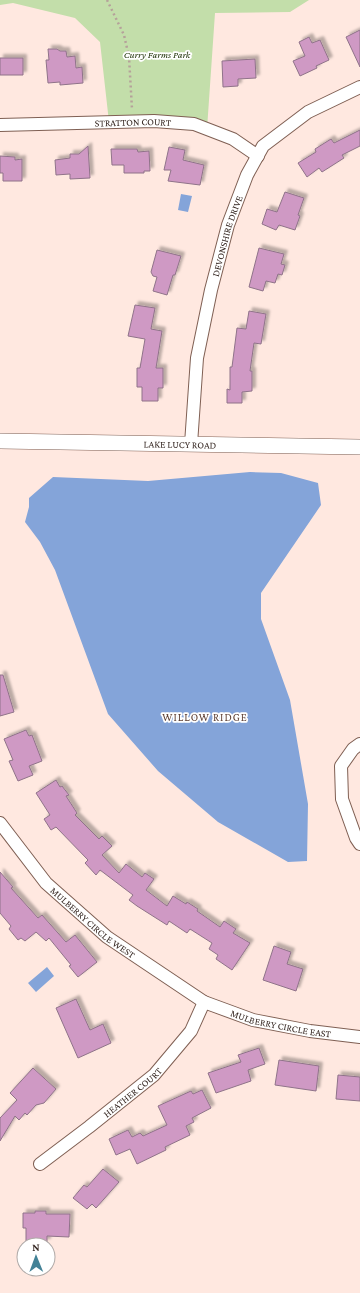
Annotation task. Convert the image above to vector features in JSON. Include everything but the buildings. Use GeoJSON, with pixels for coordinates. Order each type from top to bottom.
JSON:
{"type":"FeatureCollection","features":[{"type":"Feature","properties":{"kind":"street","name":"DEVONSHIRE DRIVE"},"geometry":{"type":"LineString","coordinates":[[191,444],[197,358],[210,290],[228,225],[247,175],[263,146],[308,112],[360,87]]}},
{"type":"Feature","properties":{"kind":"street","name":"STRATTON COURT"},"geometry":{"type":"LineString","coordinates":[[0,125],[154,120],[194,124],[233,139],[258,156]]}},
{"type":"Feature","properties":{"kind":"street","name":"LAKE LUCY ROAD"},"geometry":{"type":"LineString","coordinates":[[0,441],[360,447]]}},
{"type":"Feature","properties":{"kind":"street"},"geometry":{"type":"LineString","coordinates":[[360,744],[353,749],[341,766],[342,799],[356,838],[360,844]]}},
{"type":"Feature","properties":{"kind":"street","name":"MULBERRY CIRCLE WEST"},"geometry":{"type":"LineString","coordinates":[[0,823],[46,883],[107,937],[204,1002]]}},
{"type":"Feature","properties":{"kind":"street","name":"MULBERRY CIRCLE EAST"},"geometry":{"type":"LineString","coordinates":[[204,1002],[253,1020],[310,1031],[360,1037]]}},
{"type":"Feature","properties":{"kind":"street","name":"HEATHER COURT"},"geometry":{"type":"LineString","coordinates":[[40,1164],[154,1075],[191,1031],[204,1002]]}},
{"type":"Feature","properties":{"kind":"path"},"geometry":{"type":"LineString","coordinates":[[107,0],[124,35],[129,56],[132,121]]}},
{"type":"Feature","properties":{"kind":"green space","name":"Curry Farms Park"},"geometry":{"type":"Polygon","coordinates":[[[0,0],[309,0],[290,12],[215,13],[207,129],[109,122],[100,42],[75,18],[13,3],[0,5],[0,0]]]}},
{"type":"Feature","properties":{"kind":"water"},"geometry":{"type":"Polygon","coordinates":[[[181,194],[192,196],[188,212],[178,210],[181,194]]]}},
{"type":"Feature","properties":{"kind":"water"},"geometry":{"type":"Polygon","coordinates":[[[250,472],[281,473],[318,483],[321,505],[261,593],[261,619],[290,700],[308,804],[307,861],[288,862],[218,822],[158,771],[108,714],[55,570],[40,542],[25,522],[29,507],[29,498],[53,477],[148,481],[250,472]]]}},
{"type":"Feature","properties":{"kind":"water"},"geometry":{"type":"Polygon","coordinates":[[[47,967],[54,976],[36,992],[28,983],[47,967]]]}},
{"type":"Feature","properties":{"kind":"district","name":"WILLOW RIDGE"},"geometry":{"type":"Point","coordinates":[205,717]}}]}
